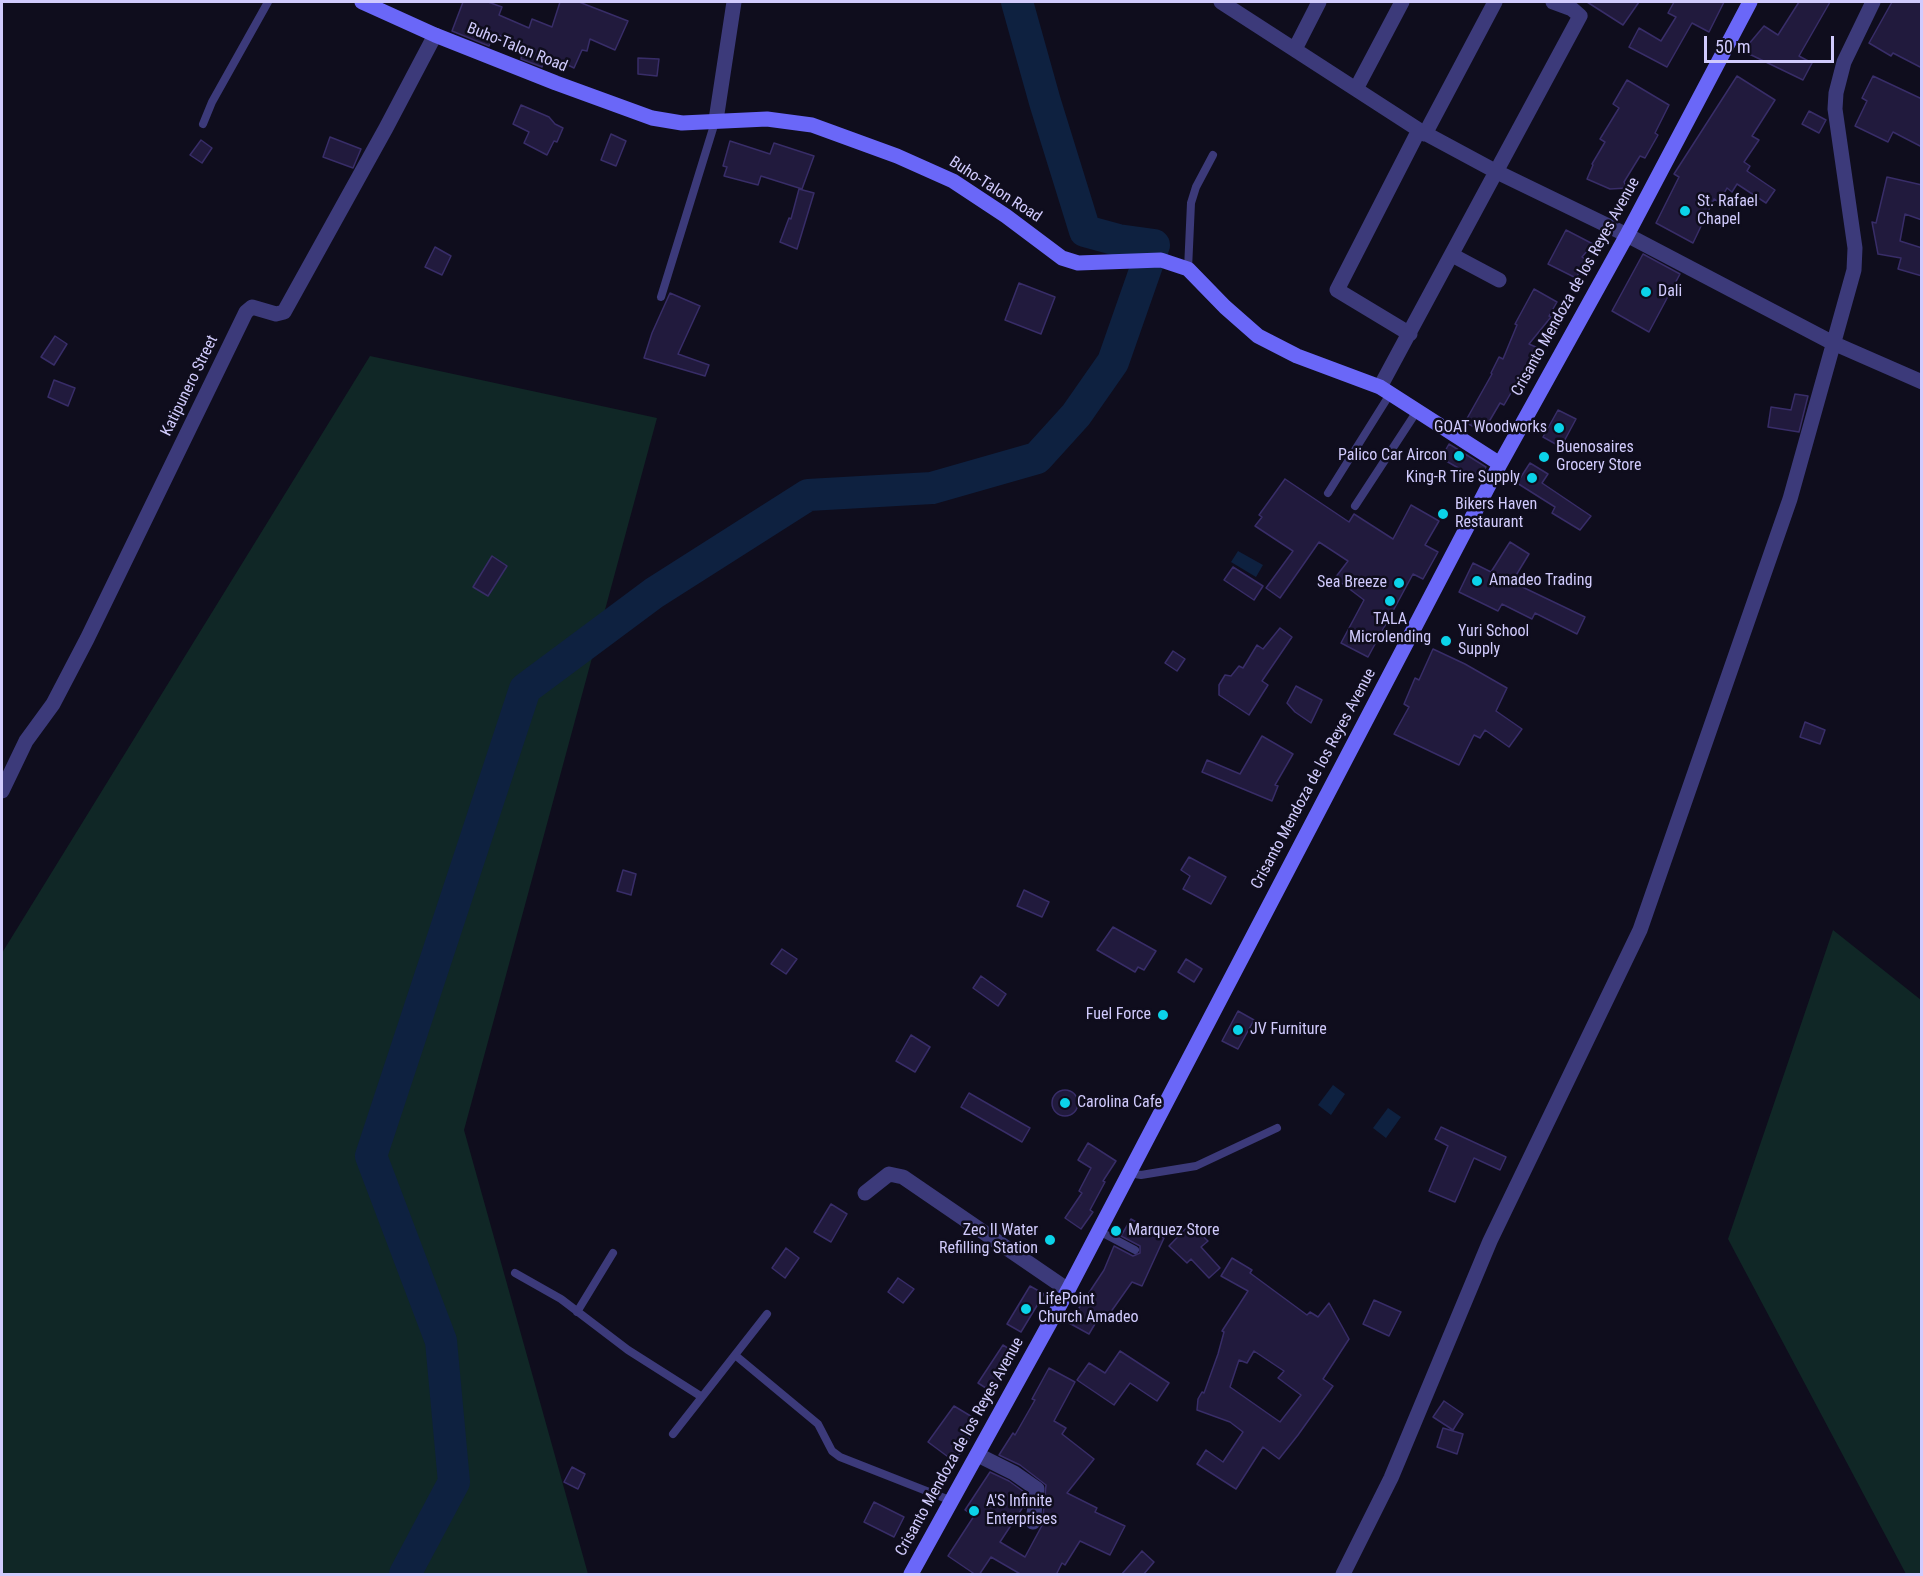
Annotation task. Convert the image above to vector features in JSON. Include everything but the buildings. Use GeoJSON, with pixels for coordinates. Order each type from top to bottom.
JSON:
{"type":"FeatureCollection","features":[{"type":"Feature","properties":{"kind":"main road","name":"Buho-Talon Road"},"geometry":{"type":"LineString","coordinates":[[362,2],[435,35],[652,118],[682,123],[767,119],[812,125],[897,156],[953,181],[1006,216],[1062,258],[1078,264],[1161,260],[1188,269],[1225,307],[1258,336],[1297,356],[1385,390],[1500,464]]}},
{"type":"Feature","properties":{"kind":"main road","name":"Crisanto Mendoza de los Reyes Avenue"},"geometry":{"type":"LineString","coordinates":[[911,1575],[1068,1290],[1500,464],[1627,235],[1750,2]]}},
{"type":"Feature","properties":{"kind":"street"},"geometry":{"type":"LineString","coordinates":[[716,120],[734,2]]}},
{"type":"Feature","properties":{"kind":"street"},"geometry":{"type":"LineString","coordinates":[[1221,2],[1422,132],[1497,172],[1627,235],[1833,343],[1922,382]]}},
{"type":"Feature","properties":{"kind":"street"},"geometry":{"type":"LineString","coordinates":[[1295,50],[1319,2]]}},
{"type":"Feature","properties":{"kind":"street"},"geometry":{"type":"LineString","coordinates":[[1356,89],[1402,2]]}},
{"type":"Feature","properties":{"kind":"street"},"geometry":{"type":"LineString","coordinates":[[1410,334],[1336,290],[1495,2]]}},
{"type":"Feature","properties":{"kind":"street"},"geometry":{"type":"LineString","coordinates":[[1385,390],[1410,334],[1580,16],[1572,9],[1553,2]]}},
{"type":"Feature","properties":{"kind":"street"},"geometry":{"type":"LineString","coordinates":[[1343,1575],[1391,1478],[1490,1241],[1640,930],[1790,499],[1854,270],[1856,248],[1835,109],[1836,93],[1844,62],[1873,2]]}},
{"type":"Feature","properties":{"kind":"street","name":"Katipunero Street"},"geometry":{"type":"LineString","coordinates":[[2,790],[26,741],[53,704],[87,639],[246,312],[252,307],[276,314],[284,312],[435,35]]}},
{"type":"Feature","properties":{"kind":"street"},"geometry":{"type":"LineString","coordinates":[[1452,255],[1499,280]]}},
{"type":"Feature","properties":{"kind":"street"},"geometry":{"type":"LineString","coordinates":[[865,1193],[889,1174],[903,1177],[1068,1290]]}},
{"type":"Feature","properties":{"kind":"street"},"geometry":{"type":"LineString","coordinates":[[978,1455],[1014,1473],[1037,1489],[1033,1522]]}},
{"type":"Feature","properties":{"kind":"lane"},"geometry":{"type":"LineString","coordinates":[[203,124],[212,102],[268,2]]}},
{"type":"Feature","properties":{"kind":"lane"},"geometry":{"type":"LineString","coordinates":[[661,297],[716,120]]}},
{"type":"Feature","properties":{"kind":"lane"},"geometry":{"type":"LineString","coordinates":[[1188,269],[1191,203],[1196,187],[1213,155]]}},
{"type":"Feature","properties":{"kind":"lane"},"geometry":{"type":"LineString","coordinates":[[1328,493],[1385,390]]}},
{"type":"Feature","properties":{"kind":"lane"},"geometry":{"type":"LineString","coordinates":[[1354,506],[1417,411]]}},
{"type":"Feature","properties":{"kind":"lane"},"geometry":{"type":"LineString","coordinates":[[1128,1173],[1141,1174],[1196,1166],[1277,1128]]}},
{"type":"Feature","properties":{"kind":"lane"},"geometry":{"type":"LineString","coordinates":[[1099,1231],[1135,1250]]}},
{"type":"Feature","properties":{"kind":"lane"},"geometry":{"type":"LineString","coordinates":[[578,1312],[613,1253]]}},
{"type":"Feature","properties":{"kind":"lane"},"geometry":{"type":"LineString","coordinates":[[515,1273],[561,1299],[628,1350],[702,1397]]}},
{"type":"Feature","properties":{"kind":"lane"},"geometry":{"type":"LineString","coordinates":[[673,1434],[766,1314]]}},
{"type":"Feature","properties":{"kind":"lane"},"geometry":{"type":"LineString","coordinates":[[735,1355],[818,1424],[832,1451],[840,1457],[952,1501]]}},
{"type":"Feature","properties":{"kind":"green space"},"geometry":{"type":"Polygon","coordinates":[[[370,356],[657,418],[464,1130],[588,1574],[2,1574],[2,953],[370,356]]]}},
{"type":"Feature","properties":{"kind":"green space"},"geometry":{"type":"Polygon","coordinates":[[[1833,930],[1921,1000],[1921,1574],[1906,1574],[1728,1239],[1833,930]]]}},
{"type":"Feature","properties":{"kind":"water"},"geometry":{"type":"Polygon","coordinates":[[[1238,551],[1263,565],[1256,577],[1231,562],[1238,551]]]}},
{"type":"Feature","properties":{"kind":"water"},"geometry":{"type":"Polygon","coordinates":[[[1333,1085],[1345,1094],[1331,1115],[1318,1105],[1333,1085]]]}},
{"type":"Feature","properties":{"kind":"water"},"geometry":{"type":"Polygon","coordinates":[[[1388,1108],[1401,1117],[1386,1138],[1373,1128],[1388,1108]]]}},
{"type":"Feature","properties":{"kind":"waterway"},"geometry":{"type":"LineString","coordinates":[[405,1574],[454,1482],[441,1341],[371,1156],[525,689],[654,593],[808,495],[932,488],[1037,458],[1076,415],[1113,362],[1154,245],[1118,240],[1085,231],[1017,2]]}},
{"type":"Feature","properties":{"kind":"place","name":"St. Rafael Chapel"},"geometry":{"type":"Point","coordinates":[1685,211]}},
{"type":"Feature","properties":{"kind":"place","name":"Dali"},"geometry":{"type":"Point","coordinates":[1646,292]}},
{"type":"Feature","properties":{"kind":"place","name":"GOAT Woodworks"},"geometry":{"type":"Point","coordinates":[1559,428]}},
{"type":"Feature","properties":{"kind":"place","name":"Palico Car Aircon"},"geometry":{"type":"Point","coordinates":[1459,456]}},
{"type":"Feature","properties":{"kind":"place","name":"Buenosaires Grocery Store"},"geometry":{"type":"Point","coordinates":[1544,457]}},
{"type":"Feature","properties":{"kind":"place","name":"King-R Tire Supply"},"geometry":{"type":"Point","coordinates":[1532,478]}},
{"type":"Feature","properties":{"kind":"place","name":"Bikers Haven Restaurant"},"geometry":{"type":"Point","coordinates":[1443,514]}},
{"type":"Feature","properties":{"kind":"place","name":"Amadeo Trading"},"geometry":{"type":"Point","coordinates":[1477,581]}},
{"type":"Feature","properties":{"kind":"place","name":"Sea Breeze"},"geometry":{"type":"Point","coordinates":[1399,583]}},
{"type":"Feature","properties":{"kind":"place","name":"TALA Microlending"},"geometry":{"type":"Point","coordinates":[1390,601]}},
{"type":"Feature","properties":{"kind":"place","name":"Yuri School Supply"},"geometry":{"type":"Point","coordinates":[1446,641]}},
{"type":"Feature","properties":{"kind":"place","name":"Fuel Force"},"geometry":{"type":"Point","coordinates":[1163,1015]}},
{"type":"Feature","properties":{"kind":"place","name":"JV Furniture"},"geometry":{"type":"Point","coordinates":[1238,1030]}},
{"type":"Feature","properties":{"kind":"place","name":"Carolina Cafe"},"geometry":{"type":"Point","coordinates":[1065,1103]}},
{"type":"Feature","properties":{"kind":"place","name":"Marquez Store"},"geometry":{"type":"Point","coordinates":[1116,1231]}},
{"type":"Feature","properties":{"kind":"place","name":"Zec II Water Refilling Station"},"geometry":{"type":"Point","coordinates":[1050,1240]}},
{"type":"Feature","properties":{"kind":"place","name":"LifePoint Church Amadeo"},"geometry":{"type":"Point","coordinates":[1026,1309]}},
{"type":"Feature","properties":{"kind":"place","name":"A'S Infinite Enterprises"},"geometry":{"type":"Point","coordinates":[974,1511]}}]}
